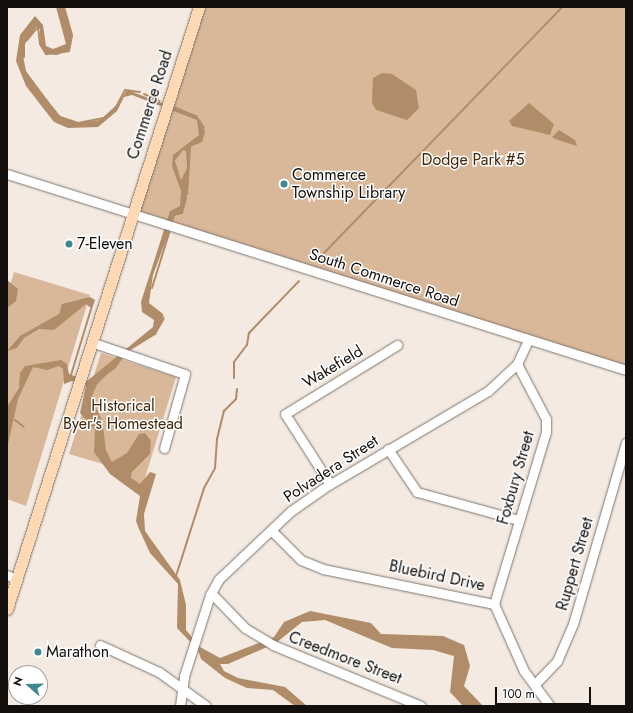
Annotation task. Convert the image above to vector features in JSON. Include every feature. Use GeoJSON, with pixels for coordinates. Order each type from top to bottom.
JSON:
{"type":"FeatureCollection","features":[{"type":"Feature","properties":{"kind":"main road","name":"Commerce Road"},"geometry":{"type":"LineString","coordinates":[[7,609],[12,577],[79,381],[199,7]]}},
{"type":"Feature","properties":{"kind":"street","name":"South Commerce Road"},"geometry":{"type":"LineString","coordinates":[[7,174],[626,370]]}},
{"type":"Feature","properties":{"kind":"street","name":"Polvadera Street"},"geometry":{"type":"LineString","coordinates":[[180,706],[182,687],[190,655],[211,593],[219,579],[271,530],[330,484],[488,391],[517,364],[528,340]]}},
{"type":"Feature","properties":{"kind":"street"},"geometry":{"type":"LineString","coordinates":[[91,342],[185,374],[164,448]]}},
{"type":"Feature","properties":{"kind":"street","name":"Wakefield"},"geometry":{"type":"LineString","coordinates":[[330,484],[285,414],[397,345]]}},
{"type":"Feature","properties":{"kind":"street","name":"Foxbury Street"},"geometry":{"type":"LineString","coordinates":[[494,604],[546,432],[546,419],[517,364]]}},
{"type":"Feature","properties":{"kind":"street","name":"Ruppert Street"},"geometry":{"type":"LineString","coordinates":[[535,684],[558,661],[573,624],[626,444]]}},
{"type":"Feature","properties":{"kind":"street"},"geometry":{"type":"LineString","coordinates":[[388,449],[417,492],[519,520]]}},
{"type":"Feature","properties":{"kind":"street","name":"Bluebird Drive"},"geometry":{"type":"LineString","coordinates":[[271,530],[301,560],[323,569],[494,604],[513,650],[550,706]]}},
{"type":"Feature","properties":{"kind":"street","name":"Creedmore Street"},"geometry":{"type":"LineString","coordinates":[[211,593],[260,637],[273,645],[421,706]]}},
{"type":"Feature","properties":{"kind":"street"},"geometry":{"type":"LineString","coordinates":[[100,645],[159,672],[182,687],[206,706]]}},
{"type":"Feature","properties":{"kind":"green space","name":"Dodge Park #5"},"geometry":{"type":"Polygon","coordinates":[[[200,7],[626,7],[626,368],[134,212],[200,7]]]}},
{"type":"Feature","properties":{"kind":"green space"},"geometry":{"type":"Polygon","coordinates":[[[14,272],[90,295],[26,506],[7,499],[7,295],[14,272]]]}},
{"type":"Feature","properties":{"kind":"green space","name":"Historical Byer's Homestead"},"geometry":{"type":"Polygon","coordinates":[[[101,353],[176,377],[141,491],[103,464],[69,454],[101,353]]]}},
{"type":"Feature","properties":{"kind":"shaded area"},"geometry":{"type":"Polygon","coordinates":[[[56,7],[64,7],[66,11],[72,35],[70,50],[57,55],[46,54],[40,46],[40,29],[36,27],[25,44],[23,67],[60,117],[78,123],[100,120],[116,107],[127,90],[192,114],[201,121],[205,132],[202,142],[190,147],[186,202],[182,213],[175,216],[153,275],[149,303],[163,314],[164,320],[155,334],[127,351],[116,368],[99,380],[91,398],[102,420],[106,450],[112,462],[127,453],[139,434],[145,433],[151,441],[150,454],[132,472],[131,478],[140,484],[150,472],[156,474],[144,514],[145,531],[180,580],[186,605],[186,630],[200,647],[220,658],[274,637],[284,622],[310,611],[371,623],[381,634],[443,636],[464,645],[470,666],[464,686],[483,706],[463,706],[450,692],[454,656],[433,650],[392,648],[325,620],[302,622],[276,643],[228,664],[220,664],[224,671],[238,678],[285,687],[307,706],[295,706],[273,690],[247,688],[225,678],[201,659],[198,650],[177,628],[178,584],[150,553],[139,529],[136,521],[140,496],[110,474],[94,452],[95,430],[80,413],[86,386],[72,381],[64,384],[63,369],[59,366],[47,370],[33,367],[18,399],[7,449],[7,407],[19,388],[20,373],[25,366],[61,360],[67,364],[69,374],[87,381],[153,327],[154,320],[142,312],[141,302],[170,211],[180,206],[181,191],[172,166],[173,155],[199,135],[197,120],[132,95],[124,97],[117,111],[98,127],[68,128],[54,122],[26,86],[16,61],[20,35],[35,16],[43,25],[46,46],[53,49],[66,44],[56,7]],[[183,150],[175,161],[181,180],[187,168],[186,151],[183,150]]]}},
{"type":"Feature","properties":{"kind":"shaded area"},"geometry":{"type":"Polygon","coordinates":[[[382,73],[392,74],[416,90],[419,108],[407,120],[376,110],[372,103],[373,78],[382,73]]]}},
{"type":"Feature","properties":{"kind":"shaded area"},"geometry":{"type":"Polygon","coordinates":[[[529,103],[554,124],[550,135],[512,126],[509,121],[529,103]]]}},
{"type":"Feature","properties":{"kind":"shaded area"},"geometry":{"type":"Polygon","coordinates":[[[559,130],[575,140],[577,146],[552,137],[559,130]]]}},
{"type":"Feature","properties":{"kind":"shaded area"},"geometry":{"type":"Polygon","coordinates":[[[7,280],[18,289],[16,301],[7,308],[7,280]]]}},
{"type":"Feature","properties":{"kind":"shaded area"},"geometry":{"type":"Polygon","coordinates":[[[90,297],[95,300],[92,309],[86,304],[54,330],[39,329],[24,338],[17,348],[7,351],[20,336],[59,314],[62,304],[90,297]]]}},
{"type":"Feature","properties":{"kind":"waterway"},"geometry":{"type":"LineString","coordinates":[[27,40],[38,27],[40,44],[46,54],[69,51],[72,35],[64,7]]}},
{"type":"Feature","properties":{"kind":"waterway"},"geometry":{"type":"LineString","coordinates":[[324,253],[562,7]]}},
{"type":"Feature","properties":{"kind":"waterway"},"geometry":{"type":"LineString","coordinates":[[24,47],[24,57]]}},
{"type":"Feature","properties":{"kind":"waterway"},"geometry":{"type":"LineString","coordinates":[[23,61],[26,76]]}},
{"type":"Feature","properties":{"kind":"waterway"},"geometry":{"type":"LineString","coordinates":[[29,80],[60,117],[78,123],[104,118],[116,107],[125,90],[140,92]]}},
{"type":"Feature","properties":{"kind":"waterway"},"geometry":{"type":"LineString","coordinates":[[144,94],[160,101]]}},
{"type":"Feature","properties":{"kind":"waterway"},"geometry":{"type":"LineString","coordinates":[[171,106],[196,116],[204,128]]}},
{"type":"Feature","properties":{"kind":"waterway"},"geometry":{"type":"LineString","coordinates":[[187,194],[190,147]]}},
{"type":"Feature","properties":{"kind":"waterway"},"geometry":{"type":"LineString","coordinates":[[178,214],[182,213],[186,198]]}},
{"type":"Feature","properties":{"kind":"waterway"},"geometry":{"type":"LineString","coordinates":[[152,288],[169,233]]}},
{"type":"Feature","properties":{"kind":"waterway"},"geometry":{"type":"LineString","coordinates":[[234,378],[234,362],[247,345],[249,333],[299,281]]}},
{"type":"Feature","properties":{"kind":"waterway"},"geometry":{"type":"LineString","coordinates":[[71,375],[91,309]]}},
{"type":"Feature","properties":{"kind":"waterway"},"geometry":{"type":"LineString","coordinates":[[129,350],[155,334],[164,318]]}},
{"type":"Feature","properties":{"kind":"waterway"},"geometry":{"type":"LineString","coordinates":[[94,386],[124,356]]}},
{"type":"Feature","properties":{"kind":"waterway"},"geometry":{"type":"LineString","coordinates":[[176,576],[204,488],[215,468],[217,439],[224,411],[236,399],[237,389]]}},
{"type":"Feature","properties":{"kind":"waterway"},"geometry":{"type":"LineString","coordinates":[[15,420],[24,427]]}},
{"type":"Feature","properties":{"kind":"place","name":"Commerce Township Library"},"geometry":{"type":"Point","coordinates":[284,184]}},
{"type":"Feature","properties":{"kind":"place","name":"7-Eleven"},"geometry":{"type":"Point","coordinates":[69,244]}},
{"type":"Feature","properties":{"kind":"place","name":"Marathon"},"geometry":{"type":"Point","coordinates":[38,652]}}]}
